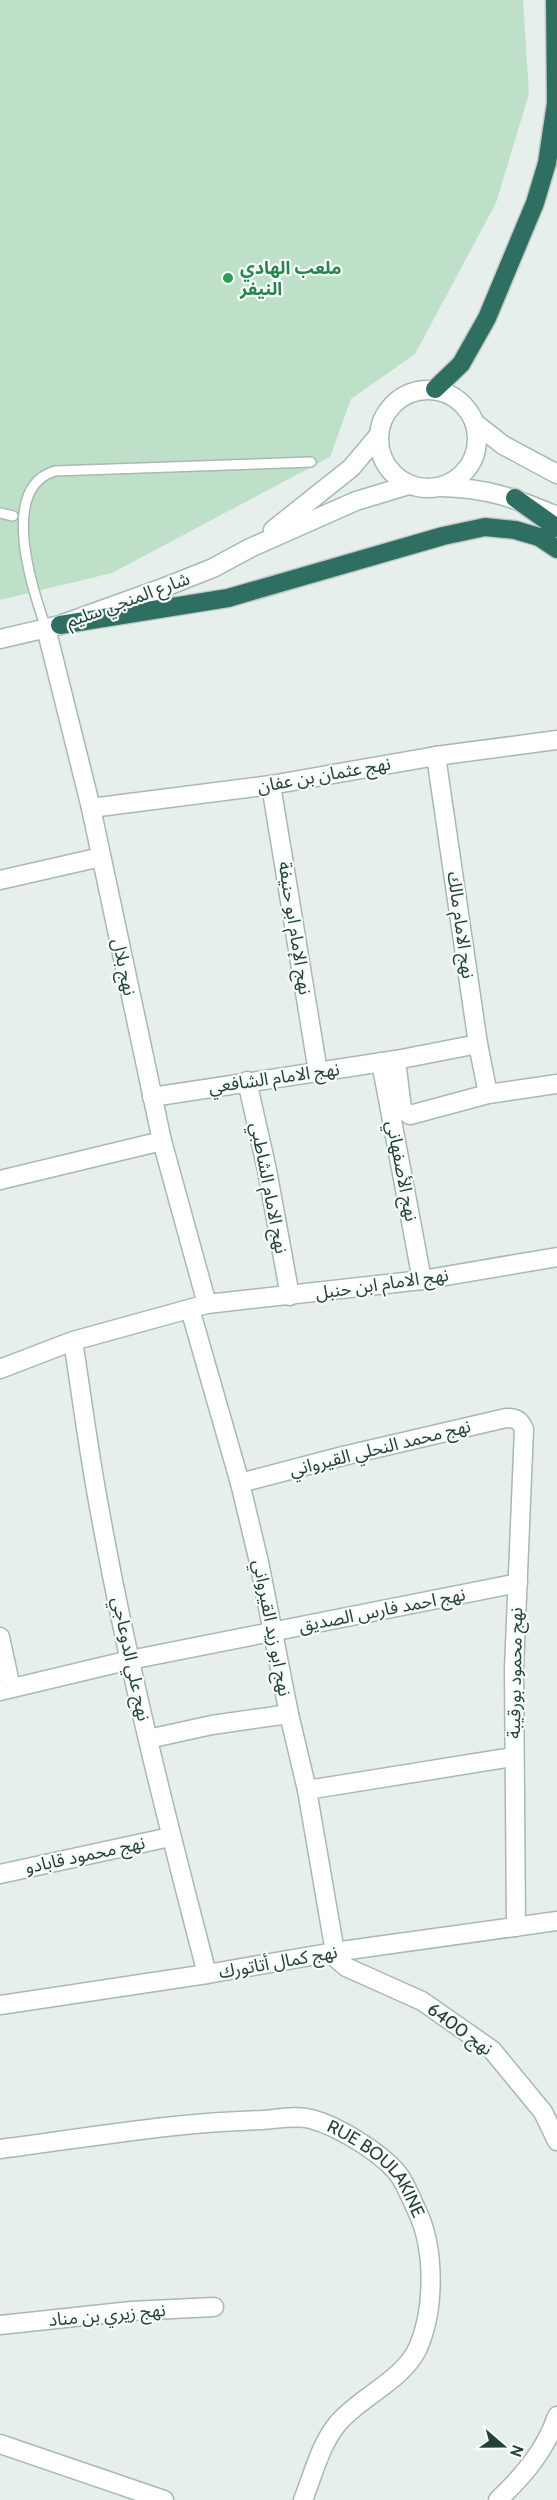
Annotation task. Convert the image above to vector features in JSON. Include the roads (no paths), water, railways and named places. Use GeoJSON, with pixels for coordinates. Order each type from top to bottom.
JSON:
{"type":"FeatureCollection","features":[{"type":"Feature","properties":{"kind":"highway"},"geometry":{"type":"LineString","coordinates":[[435,389],[461,364],[487,318],[535,203],[547,163],[556,103],[555,0]]}},
{"type":"Feature","properties":{"kind":"highway"},"geometry":{"type":"LineString","coordinates":[[515,498],[557,528]]}},
{"type":"Feature","properties":{"kind":"highway"},"geometry":{"type":"LineString","coordinates":[[53,626],[228,598],[443,536],[485,527],[515,530],[539,537],[557,549]]}},
{"type":"Feature","properties":{"kind":"street"},"geometry":{"type":"LineString","coordinates":[[435,389],[448,393],[469,411],[475,423],[477,440],[474,456],[466,470],[454,481],[439,487]]}},
{"type":"Feature","properties":{"kind":"street","name":"شارع المنجي سليم"},"geometry":{"type":"LineString","coordinates":[[250,548],[351,468],[378,436],[382,420],[397,400],[419,390],[435,389]]}},
{"type":"Feature","properties":{"kind":"street"},"geometry":{"type":"LineString","coordinates":[[475,423],[503,445],[557,474]]}},
{"type":"Feature","properties":{"kind":"street"},"geometry":{"type":"LineString","coordinates":[[378,436],[380,451],[386,466],[396,477],[409,485]]}},
{"type":"Feature","properties":{"kind":"street","name":"شارع المنجي سليم"},"geometry":{"type":"LineString","coordinates":[[0,639],[53,626],[213,568],[250,548],[356,501],[409,485],[424,488],[472,488],[515,498],[557,516]]}},
{"type":"Feature","properties":{"kind":"street","name":"نهج بلال"},"geometry":{"type":"LineString","coordinates":[[53,626],[152,1097],[199,1306]]}},
{"type":"Feature","properties":{"kind":"street","name":"نهج عثمان بن عفان"},"geometry":{"type":"LineString","coordinates":[[91,808],[271,785],[436,756],[557,740]]}},
{"type":"Feature","properties":{"kind":"street","name":"نهج الامام مالك"},"geometry":{"type":"LineString","coordinates":[[436,756],[478,1044],[488,1094]]}},
{"type":"Feature","properties":{"kind":"street","name":"نهج الإمام ابو حنيفة"},"geometry":{"type":"LineString","coordinates":[[271,785],[318,1072]]}},
{"type":"Feature","properties":{"kind":"street"},"geometry":{"type":"LineString","coordinates":[[0,880],[101,857]]}},
{"type":"Feature","properties":{"kind":"street","name":"نهج الامام الشافعي"},"geometry":{"type":"LineString","coordinates":[[152,1097],[388,1061],[478,1044]]}},
{"type":"Feature","properties":{"kind":"street"},"geometry":{"type":"LineString","coordinates":[[388,1061],[402,1109],[410,1115],[488,1094],[557,1084]]}},
{"type":"Feature","properties":{"kind":"street","name":"نهج الأصفهاني"},"geometry":{"type":"LineString","coordinates":[[388,1061],[422,1280]]}},
{"type":"Feature","properties":{"kind":"street","name":"نهج الامام الشاطبي"},"geometry":{"type":"LineString","coordinates":[[248,1081],[290,1296]]}},
{"type":"Feature","properties":{"kind":"street"},"geometry":{"type":"LineString","coordinates":[[0,1180],[162,1141]]}},
{"type":"Feature","properties":{"kind":"street","name":"نهج الامام ابن حنبل"},"geometry":{"type":"LineString","coordinates":[[0,1368],[73,1341],[199,1306],[422,1280],[557,1257]]}},
{"type":"Feature","properties":{"kind":"street","name":"نهج ابو زيد القيرواني"},"geometry":{"type":"LineString","coordinates":[[199,1306],[274,1631],[289,1714],[307,1790],[334,1952]]}},
{"type":"Feature","properties":{"kind":"street","name":"نهج علي الدوعاجي"},"geometry":{"type":"LineString","coordinates":[[73,1341],[100,1511],[130,1660],[170,1837],[207,1974]]}},
{"type":"Feature","properties":{"kind":"street","name":"نهج محمد النحلي القيرواني"},"geometry":{"type":"LineString","coordinates":[[240,1483],[506,1418],[520,1421]]}},
{"type":"Feature","properties":{"kind":"street","name":"نهج محمود بورقيبة"},"geometry":{"type":"LineString","coordinates":[[516,1927],[513,1757],[525,1429],[520,1421]]}},
{"type":"Feature","properties":{"kind":"street","name":"نهج احمد فارس الصديق"},"geometry":{"type":"LineString","coordinates":[[6,1690],[130,1660],[518,1583]]}},
{"type":"Feature","properties":{"kind":"street"},"geometry":{"type":"LineString","coordinates":[[0,1637],[6,1690]]}},
{"type":"Feature","properties":{"kind":"street"},"geometry":{"type":"LineString","coordinates":[[148,1739],[212,1725],[289,1714]]}},
{"type":"Feature","properties":{"kind":"street"},"geometry":{"type":"LineString","coordinates":[[307,1790],[513,1757]]}},
{"type":"Feature","properties":{"kind":"street","name":"نهج محمود قابادو"},"geometry":{"type":"LineString","coordinates":[[0,1874],[170,1837]]}},
{"type":"Feature","properties":{"kind":"street","name":"نهج كمال أتاتورك"},"geometry":{"type":"LineString","coordinates":[[0,2005],[207,1974],[334,1952],[557,1922]]}},
{"type":"Feature","properties":{"kind":"street","name":"نهج 6400"},"geometry":{"type":"LineString","coordinates":[[334,1952],[338,1962],[422,2001],[492,2050],[543,2112],[557,2141]]}},
{"type":"Feature","properties":{"kind":"street","name":"RUE BOULAKINE"},"geometry":{"type":"LineString","coordinates":[[0,2149],[224,2121],[309,2118],[338,2129],[365,2144],[400,2176],[425,2227],[431,2276],[425,2327],[417,2349],[406,2365],[393,2379],[352,2410],[330,2434],[303,2500]]}},
{"type":"Feature","properties":{"kind":"street","name":"نهج زيري بن مناد"},"geometry":{"type":"LineString","coordinates":[[0,2325],[131,2311],[214,2307]]}},
{"type":"Feature","properties":{"kind":"street"},"geometry":{"type":"LineString","coordinates":[[498,2500],[532,2464],[557,2416]]}},
{"type":"Feature","properties":{"kind":"street"},"geometry":{"type":"LineString","coordinates":[[0,2445],[164,2500]]}},
{"type":"Feature","properties":{"kind":"lane"},"geometry":{"type":"LineString","coordinates":[[53,626],[14,536],[15,508],[32,479],[54,471],[311,462]]}},
{"type":"Feature","properties":{"kind":"lane"},"geometry":{"type":"LineString","coordinates":[[0,513],[15,508]]}},
{"type":"Feature","properties":{"kind":"place","name":"ملعب الهادي النيفر"},"geometry":{"type":"Point","coordinates":[228,278]}}]}
